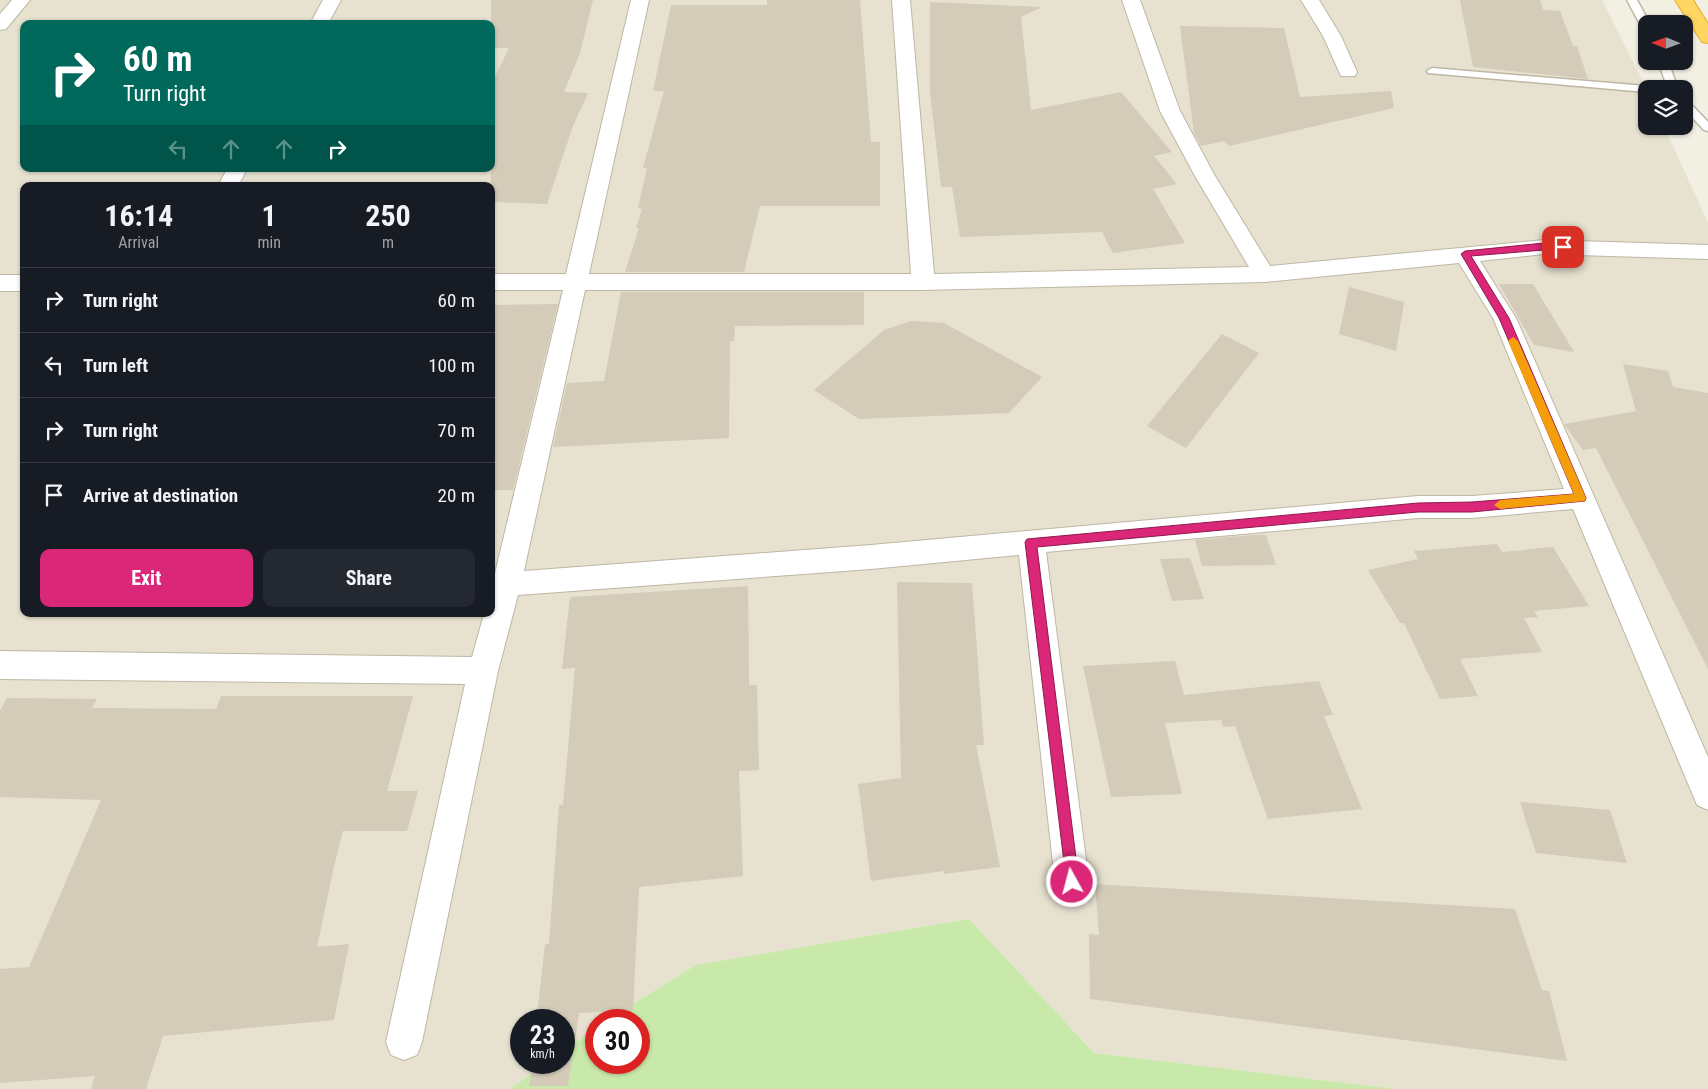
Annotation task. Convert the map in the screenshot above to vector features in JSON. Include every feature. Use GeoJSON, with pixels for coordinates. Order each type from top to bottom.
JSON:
{"type":"FeatureCollection","features":[{"type":"Feature","properties":{"kind":"highway"},"geometry":{"type":"LineString","coordinates":[[1684,0],[1708,38]]}},
{"type":"Feature","properties":{"kind":"street"},"geometry":{"type":"LineString","coordinates":[[0,25],[21,0]]}},
{"type":"Feature","properties":{"kind":"street"},"geometry":{"type":"LineString","coordinates":[[321,20],[332,0]]}},
{"type":"Feature","properties":{"kind":"street"},"geometry":{"type":"LineString","coordinates":[[404,1042],[483,671],[507,584],[640,0]]}},
{"type":"Feature","properties":{"kind":"street"},"geometry":{"type":"LineString","coordinates":[[901,0],[923,282]]}},
{"type":"Feature","properties":{"kind":"street"},"geometry":{"type":"LineString","coordinates":[[1131,0],[1170,111],[1264,274]]}},
{"type":"Feature","properties":{"kind":"street"},"geometry":{"type":"LineString","coordinates":[[1310,0],[1332,36],[1348,72]]}},
{"type":"Feature","properties":{"kind":"street"},"geometry":{"type":"LineString","coordinates":[[495,282],[923,282],[1264,274],[1544,246],[1708,252]]}},
{"type":"Feature","properties":{"kind":"street"},"geometry":{"type":"LineString","coordinates":[[1465,254],[1504,318],[1708,794]]}},
{"type":"Feature","properties":{"kind":"street"},"geometry":{"type":"LineString","coordinates":[[0,283],[20,283]]}},
{"type":"Feature","properties":{"kind":"street"},"geometry":{"type":"LineString","coordinates":[[507,584],[1031,542],[1418,507],[1472,507],[1581,498]]}},
{"type":"Feature","properties":{"kind":"street"},"geometry":{"type":"LineString","coordinates":[[1031,542],[1072,882]]}},
{"type":"Feature","properties":{"kind":"street"},"geometry":{"type":"LineString","coordinates":[[0,665],[483,671]]}},
{"type":"Feature","properties":{"kind":"lane"},"geometry":{"type":"LineString","coordinates":[[1632,0],[1640,15]]}},
{"type":"Feature","properties":{"kind":"lane"},"geometry":{"type":"LineString","coordinates":[[1432,71],[1638,88]]}},
{"type":"Feature","properties":{"kind":"lane"},"geometry":{"type":"LineString","coordinates":[[1693,112],[1708,128]]}},
{"type":"Feature","properties":{"kind":"shaded area"},"geometry":{"type":"Polygon","coordinates":[[[0,0],[1602,0],[1642,80],[1638,80],[1638,135],[1668,135],[1708,223],[1708,1089],[1396,1089],[1094,1053],[969,919],[696,965],[625,1009],[585,1009],[585,1036],[575,1043],[575,1009],[510,1009],[510,1074],[531,1074],[510,1089],[0,1089],[0,0]]]}},
{"type":"Feature","properties":{"kind":"green space"},"geometry":{"type":"Polygon","coordinates":[[[969,919],[1094,1053],[1396,1089],[510,1089],[531,1074],[575,1074],[575,1043],[585,1036],[585,1074],[650,1074],[650,1009],[625,1009],[696,965],[969,919]]]}},
{"type":"Feature","properties":{"kind":"building"},"geometry":{"type":"Polygon","coordinates":[[[491,0],[593,0],[580,53],[564,92],[588,93],[573,126],[547,204],[495,202],[495,182],[491,182],[491,172],[495,172],[495,77],[509,48],[495,48],[495,20],[491,20],[491,0]]]}},
{"type":"Feature","properties":{"kind":"building"},"geometry":{"type":"Polygon","coordinates":[[[767,0],[860,0],[871,142],[880,142],[880,206],[760,206],[744,272],[625,272],[639,228],[636,228],[642,209],[638,208],[647,168],[643,168],[664,91],[653,91],[671,5],[767,5],[767,0]]]}},
{"type":"Feature","properties":{"kind":"building"},"geometry":{"type":"Polygon","coordinates":[[[1460,0],[1540,0],[1543,10],[1560,11],[1573,46],[1577,46],[1588,79],[1473,67],[1460,0]]]}},
{"type":"Feature","properties":{"kind":"building"},"geometry":{"type":"Polygon","coordinates":[[[930,2],[1042,7],[1021,17],[1031,110],[1121,92],[1172,152],[1154,156],[1177,184],[1153,189],[1185,243],[1113,253],[1102,232],[960,237],[952,187],[941,187],[930,92],[930,2]]]}},
{"type":"Feature","properties":{"kind":"building"},"geometry":{"type":"Polygon","coordinates":[[[1180,26],[1284,28],[1300,97],[1391,91],[1394,108],[1229,146],[1224,141],[1201,146],[1194,133],[1180,26]]]}},
{"type":"Feature","properties":{"kind":"building"},"geometry":{"type":"Polygon","coordinates":[[[1499,284],[1533,284],[1574,352],[1534,345],[1499,284]]]}},
{"type":"Feature","properties":{"kind":"building"},"geometry":{"type":"Polygon","coordinates":[[[1349,287],[1404,302],[1396,351],[1339,334],[1349,287]]]}},
{"type":"Feature","properties":{"kind":"building"},"geometry":{"type":"Polygon","coordinates":[[[621,292],[864,292],[864,325],[735,326],[734,341],[730,341],[729,438],[553,447],[567,383],[604,381],[621,292]]]}},
{"type":"Feature","properties":{"kind":"building"},"geometry":{"type":"Polygon","coordinates":[[[558,304],[513,490],[495,490],[495,305],[558,304]]]}},
{"type":"Feature","properties":{"kind":"building"},"geometry":{"type":"Polygon","coordinates":[[[911,321],[944,323],[1042,377],[1009,413],[859,419],[814,390],[884,330],[911,321]]]}},
{"type":"Feature","properties":{"kind":"building"},"geometry":{"type":"Polygon","coordinates":[[[1222,334],[1259,353],[1186,448],[1147,426],[1222,334]]]}},
{"type":"Feature","properties":{"kind":"building"},"geometry":{"type":"Polygon","coordinates":[[[1623,364],[1668,371],[1673,387],[1708,393],[1708,669],[1596,448],[1583,450],[1564,424],[1636,411],[1623,364]]]}},
{"type":"Feature","properties":{"kind":"building"},"geometry":{"type":"Polygon","coordinates":[[[1266,535],[1276,565],[1202,566],[1195,540],[1266,535]]]}},
{"type":"Feature","properties":{"kind":"building"},"geometry":{"type":"Polygon","coordinates":[[[1497,544],[1502,552],[1553,547],[1589,606],[1534,611],[1538,617],[1524,618],[1542,652],[1460,659],[1478,696],[1440,699],[1404,623],[1400,623],[1368,570],[1418,559],[1414,551],[1497,544]]]}},
{"type":"Feature","properties":{"kind":"building"},"geometry":{"type":"Polygon","coordinates":[[[1190,558],[1204,599],[1172,601],[1160,559],[1190,558]]]}},
{"type":"Feature","properties":{"kind":"building"},"geometry":{"type":"Polygon","coordinates":[[[897,582],[972,583],[984,745],[976,745],[1000,867],[944,874],[944,871],[871,881],[858,784],[901,778],[897,582]]]}},
{"type":"Feature","properties":{"kind":"building"},"geometry":{"type":"Polygon","coordinates":[[[748,586],[749,685],[757,685],[759,770],[739,771],[743,876],[639,887],[633,1009],[585,1009],[585,1013],[579,1013],[575,1040],[575,1009],[538,1009],[545,944],[549,944],[559,805],[563,805],[575,668],[562,669],[570,597],[748,586]]]}},
{"type":"Feature","properties":{"kind":"building"},"geometry":{"type":"Polygon","coordinates":[[[1175,661],[1184,695],[1319,681],[1333,715],[1324,716],[1362,809],[1268,819],[1235,726],[1223,727],[1221,720],[1165,723],[1182,794],[1111,797],[1083,666],[1175,661]]]}},
{"type":"Feature","properties":{"kind":"building"},"geometry":{"type":"Polygon","coordinates":[[[221,696],[413,696],[387,791],[418,791],[407,831],[343,831],[334,866],[317,947],[349,944],[334,1020],[163,1036],[146,1089],[91,1089],[95,1076],[0,1083],[0,969],[29,967],[101,800],[0,797],[0,711],[7,698],[97,699],[92,708],[216,709],[221,696]]]}},
{"type":"Feature","properties":{"kind":"building"},"geometry":{"type":"Polygon","coordinates":[[[1520,802],[1610,810],[1627,863],[1536,853],[1520,802]]]}},
{"type":"Feature","properties":{"kind":"building"},"geometry":{"type":"Polygon","coordinates":[[[1095,884],[1515,909],[1542,990],[1549,991],[1567,1061],[1090,999],[1089,934],[1099,935],[1095,884]]]}},
{"type":"Feature","properties":{"kind":"building"},"geometry":{"type":"Polygon","coordinates":[[[531,1074],[570,1074],[568,1086],[529,1086],[531,1074]]]}},
{"type":"Feature","properties":{"kind":"slow traffic"},"geometry":{"type":"LineString","coordinates":[[1500,505],[1581,498],[1513,341]]}},
{"type":"Feature","properties":{"kind":"route"},"geometry":{"type":"LineString","coordinates":[[1072,882],[1031,542],[1418,507],[1472,507],[1581,498],[1504,318],[1465,254],[1544,246],[1563,247]]}}]}
